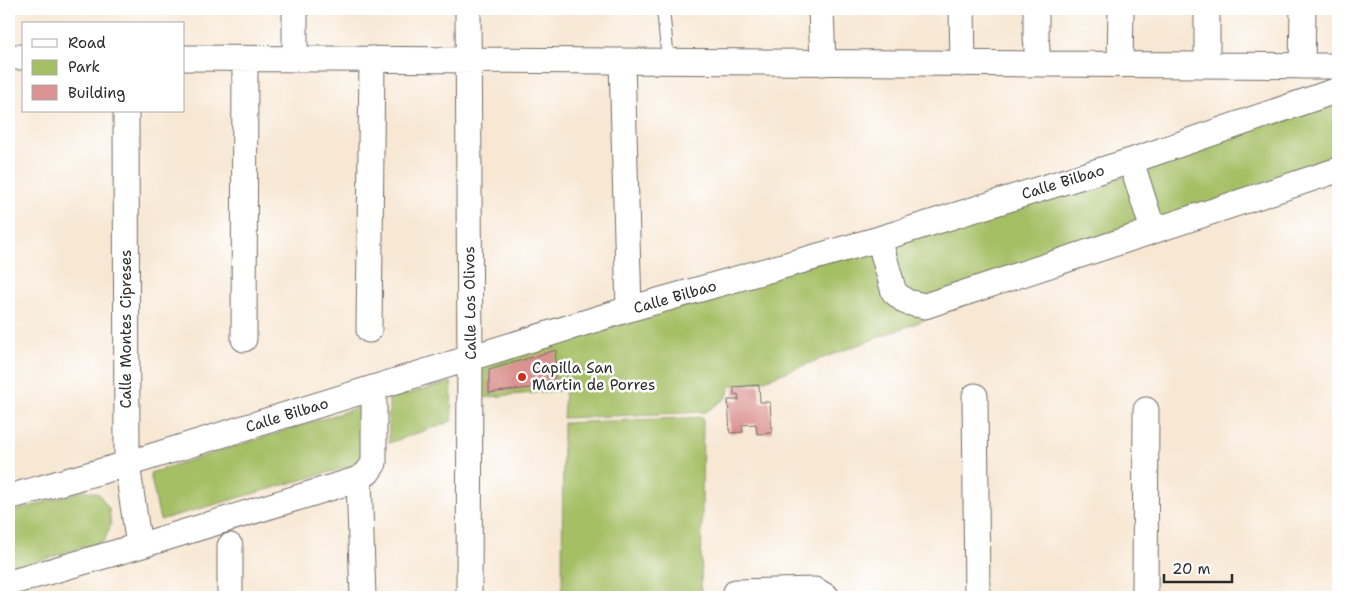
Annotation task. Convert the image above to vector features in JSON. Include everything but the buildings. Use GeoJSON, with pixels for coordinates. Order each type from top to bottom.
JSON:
{"type":"FeatureCollection","features":[{"type":"Feature","properties":{"kind":"street"},"geometry":{"type":"LineString","coordinates":[[294,59],[295,9]]}},
{"type":"Feature","properties":{"kind":"street","name":"Calle Los Olivos"},"geometry":{"type":"LineString","coordinates":[[468,9],[469,597]]}},
{"type":"Feature","properties":{"kind":"street"},"geometry":{"type":"LineString","coordinates":[[821,9],[823,63]]}},
{"type":"Feature","properties":{"kind":"street"},"geometry":{"type":"LineString","coordinates":[[962,9],[963,64]]}},
{"type":"Feature","properties":{"kind":"street"},"geometry":{"type":"LineString","coordinates":[[1036,9],[1038,64]]}},
{"type":"Feature","properties":{"kind":"street"},"geometry":{"type":"LineString","coordinates":[[1120,64],[1121,9]]}},
{"type":"Feature","properties":{"kind":"street"},"geometry":{"type":"LineString","coordinates":[[1207,9],[1207,65]]}},
{"type":"Feature","properties":{"kind":"street"},"geometry":{"type":"LineString","coordinates":[[1302,66],[1303,9]]}},
{"type":"Feature","properties":{"kind":"street"},"geometry":{"type":"LineString","coordinates":[[9,57],[22,57]]}},
{"type":"Feature","properties":{"kind":"street"},"geometry":{"type":"LineString","coordinates":[[185,58],[1338,66]]}},
{"type":"Feature","properties":{"kind":"street"},"geometry":{"type":"LineString","coordinates":[[244,339],[245,59]]}},
{"type":"Feature","properties":{"kind":"street"},"geometry":{"type":"LineString","coordinates":[[369,330],[372,59]]}},
{"type":"Feature","properties":{"kind":"street"},"geometry":{"type":"LineString","coordinates":[[622,61],[630,309]]}},
{"type":"Feature","properties":{"kind":"street","name":"Calle Bilbao"},"geometry":{"type":"LineString","coordinates":[[9,497],[127,464],[630,309],[879,239],[1131,161],[1338,90]]}},
{"type":"Feature","properties":{"kind":"street","name":"Calle Montes Cipreses"},"geometry":{"type":"LineString","coordinates":[[126,112],[127,464],[139,546]]}},
{"type":"Feature","properties":{"kind":"street"},"geometry":{"type":"LineString","coordinates":[[1131,161],[1153,230]]}},
{"type":"Feature","properties":{"kind":"street"},"geometry":{"type":"LineString","coordinates":[[879,239],[894,292],[906,302],[926,306],[1338,170]]}},
{"type":"Feature","properties":{"kind":"street"},"geometry":{"type":"LineString","coordinates":[[9,584],[359,479],[368,472],[374,463],[374,388]]}},
{"type":"Feature","properties":{"kind":"street"},"geometry":{"type":"LineString","coordinates":[[976,396],[978,597]]}},
{"type":"Feature","properties":{"kind":"street"},"geometry":{"type":"LineString","coordinates":[[1145,597],[1146,410]]}},
{"type":"Feature","properties":{"kind":"street"},"geometry":{"type":"LineString","coordinates":[[359,479],[363,597]]}},
{"type":"Feature","properties":{"kind":"street"},"geometry":{"type":"LineString","coordinates":[[230,546],[230,597]]}},
{"type":"Feature","properties":{"kind":"street"},"geometry":{"type":"LineString","coordinates":[[736,592],[815,590],[827,597]]}},
{"type":"Feature","properties":{"kind":"lane"},"geometry":{"type":"LineString","coordinates":[[663,9],[668,61]]}},
{"type":"Feature","properties":{"kind":"green space"},"geometry":{"type":"Polygon","coordinates":[[[1338,97],[1338,168],[1154,234],[759,382],[730,386],[727,397],[706,412],[563,418],[565,390],[479,398],[480,368],[1338,97]]]}},
{"type":"Feature","properties":{"kind":"green space"},"geometry":{"type":"Polygon","coordinates":[[[451,382],[452,421],[389,443],[389,399],[451,382]]]}},
{"type":"Feature","properties":{"kind":"green space"},"geometry":{"type":"Polygon","coordinates":[[[363,406],[365,462],[160,520],[150,473],[363,406]]]}},
{"type":"Feature","properties":{"kind":"green space"},"geometry":{"type":"Polygon","coordinates":[[[703,417],[701,597],[562,597],[563,423],[703,417]]]}},
{"type":"Feature","properties":{"kind":"green space"},"geometry":{"type":"Polygon","coordinates":[[[85,490],[99,494],[109,509],[111,525],[104,541],[9,570],[9,513],[85,490]]]}},
{"type":"Feature","properties":{"kind":"place","name":"Capilla San Martin de Porres"},"geometry":{"type":"Point","coordinates":[522,377]}}]}
